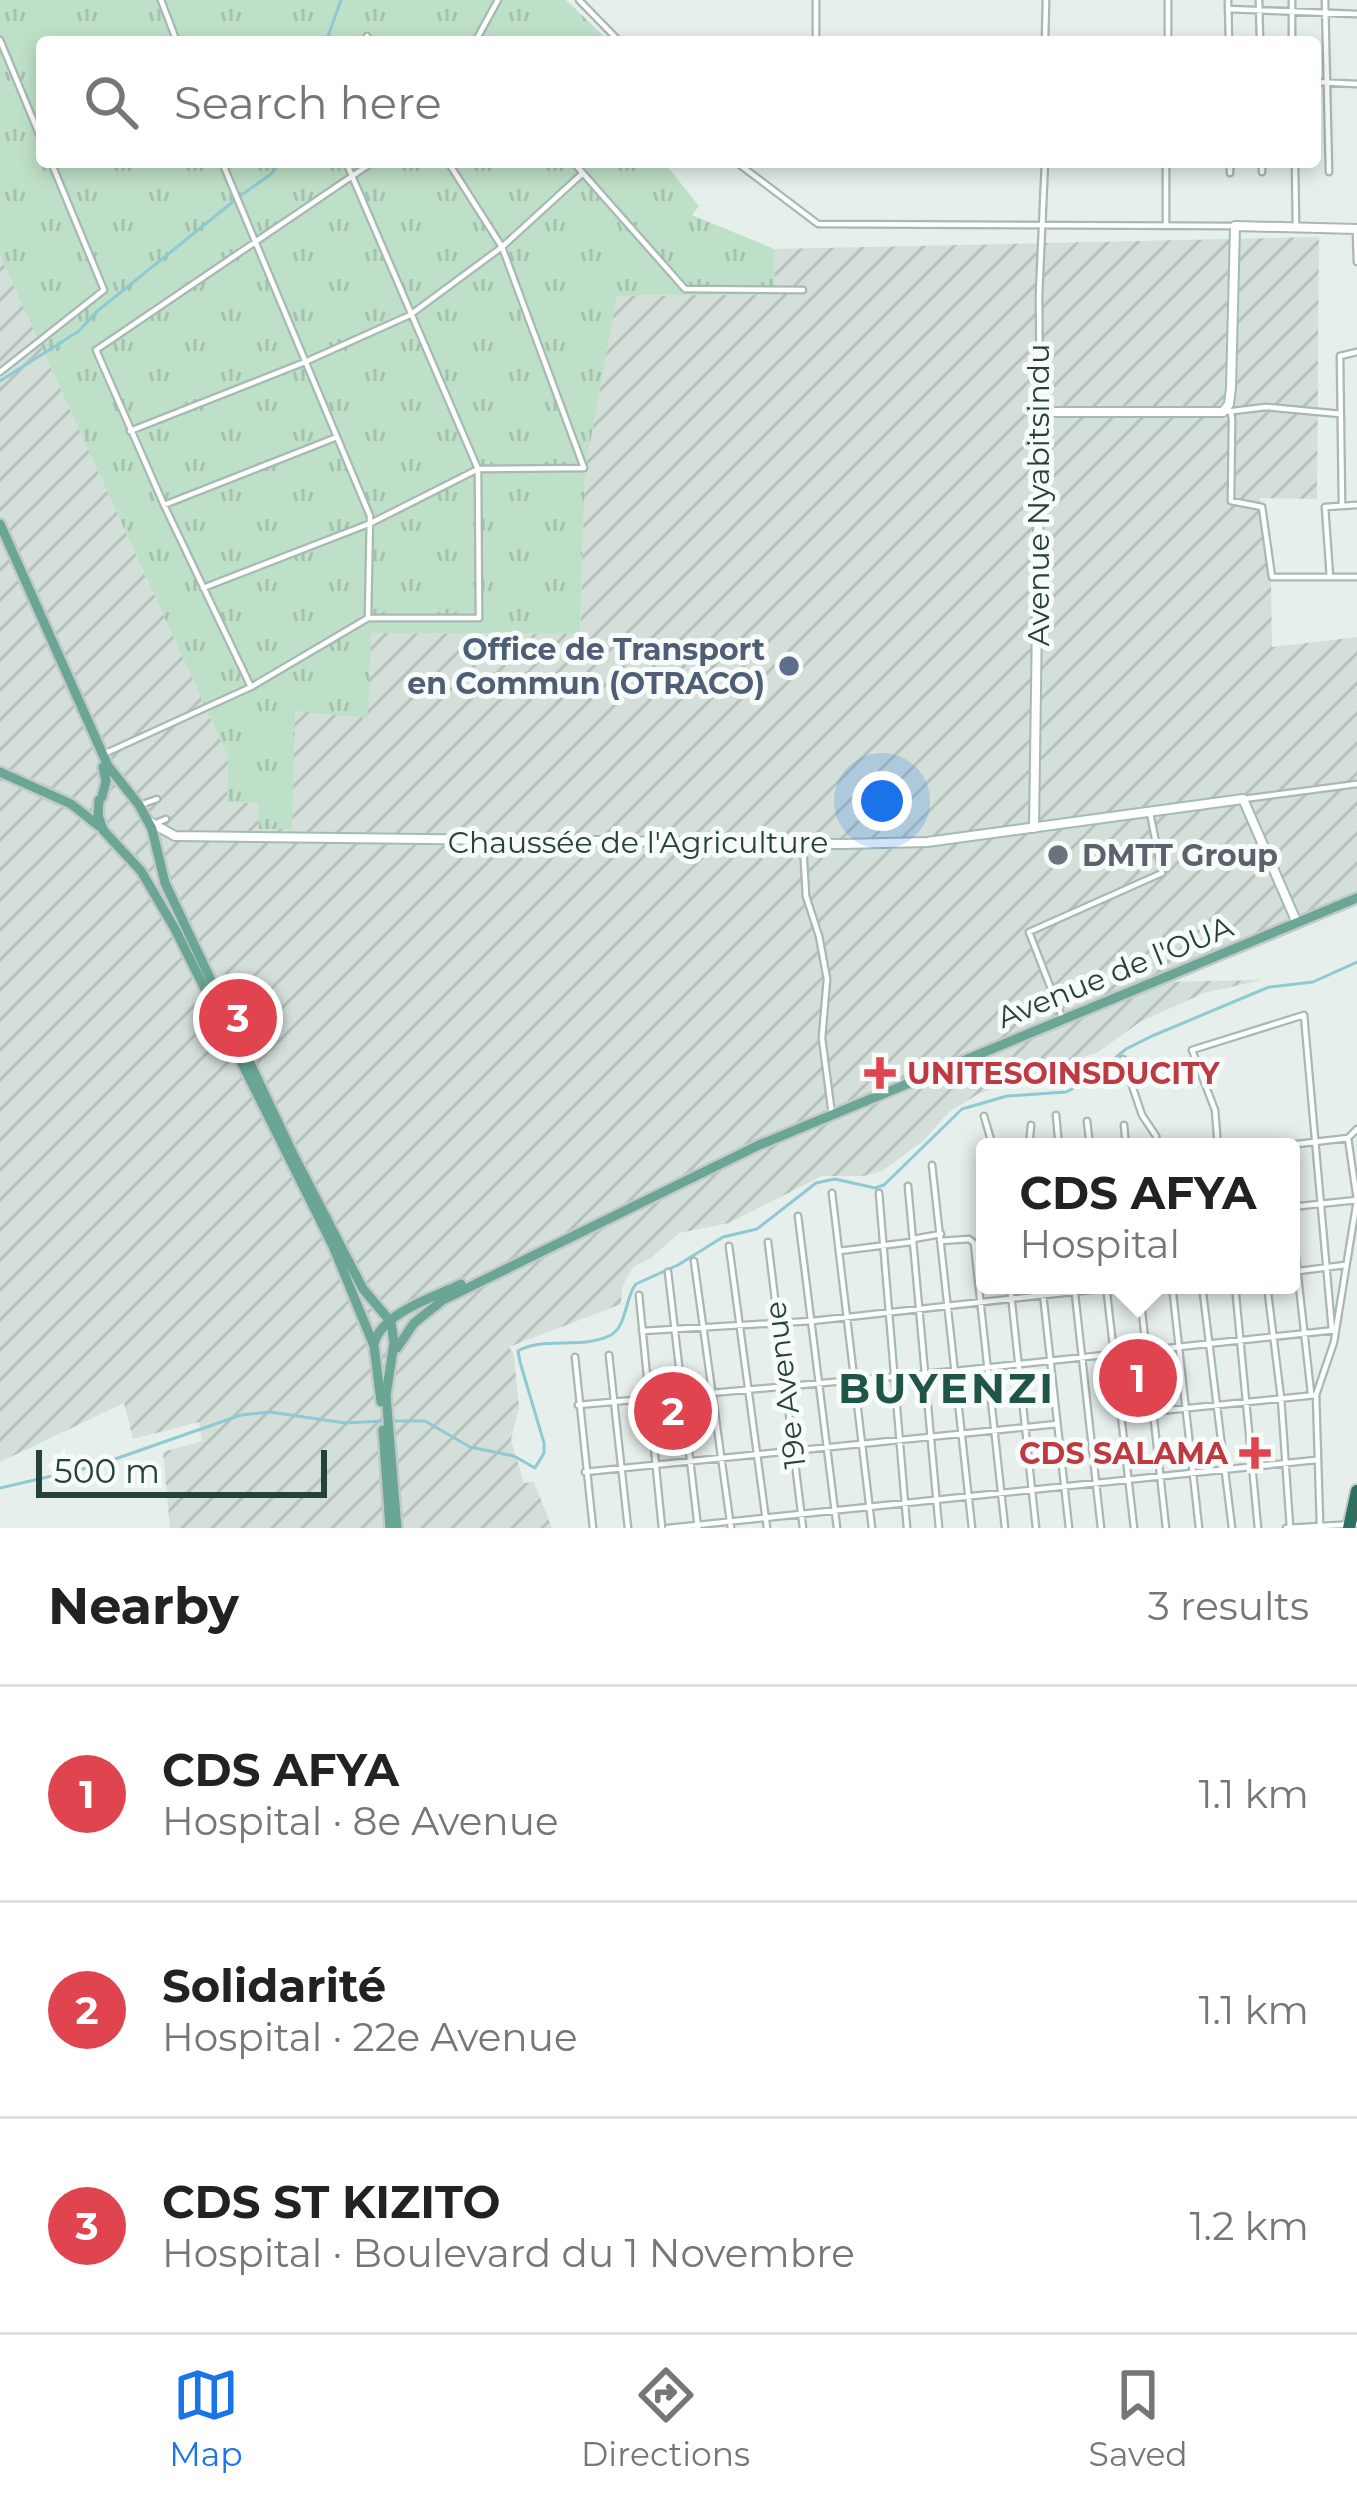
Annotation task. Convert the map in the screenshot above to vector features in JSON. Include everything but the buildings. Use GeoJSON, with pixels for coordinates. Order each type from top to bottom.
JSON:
{"type":"FeatureCollection","features":[{"type":"Feature","properties":{"kind":"highway"},"geometry":{"type":"LineString","coordinates":[[1354,1525],[1357,1491]]}},
{"type":"Feature","properties":{"kind":"main road"},"geometry":{"type":"LineString","coordinates":[[0,524],[103,758],[106,781],[98,815],[103,830]]}},
{"type":"Feature","properties":{"kind":"main road"},"geometry":{"type":"LineString","coordinates":[[0,536],[103,758],[151,823],[165,883],[326,1224],[375,1350],[385,1413],[393,1528]]}},
{"type":"Feature","properties":{"kind":"main road"},"geometry":{"type":"LineString","coordinates":[[0,772],[86,807],[113,790],[128,792]]}},
{"type":"Feature","properties":{"kind":"main road"},"geometry":{"type":"LineString","coordinates":[[71,803],[130,857],[222,1011]]}},
{"type":"Feature","properties":{"kind":"main road"},"geometry":{"type":"LineString","coordinates":[[130,857],[143,863],[157,854]]}},
{"type":"Feature","properties":{"kind":"main road","name":"Avenue de l'OUA"},"geometry":{"type":"LineString","coordinates":[[375,1350],[378,1332],[408,1310],[720,1160],[1357,898]]}},
{"type":"Feature","properties":{"kind":"main road","name":"Avenue de l'OUA"},"geometry":{"type":"LineString","coordinates":[[391,1358],[414,1323],[443,1300],[720,1160]]}},
{"type":"Feature","properties":{"kind":"main road"},"geometry":{"type":"LineString","coordinates":[[326,1224],[363,1289],[391,1322],[394,1343],[385,1413]]}},
{"type":"Feature","properties":{"kind":"main road"},"geometry":{"type":"LineString","coordinates":[[376,1306],[408,1310]]}},
{"type":"Feature","properties":{"kind":"main road"},"geometry":{"type":"LineString","coordinates":[[375,1350],[382,1360],[391,1358]]}},
{"type":"Feature","properties":{"kind":"street"},"geometry":{"type":"LineString","coordinates":[[161,0],[175,36]]}},
{"type":"Feature","properties":{"kind":"street"},"geometry":{"type":"LineString","coordinates":[[478,36],[498,0]]}},
{"type":"Feature","properties":{"kind":"street"},"geometry":{"type":"LineString","coordinates":[[578,0],[614,36]]}},
{"type":"Feature","properties":{"kind":"street"},"geometry":{"type":"LineString","coordinates":[[815,0],[817,36]]}},
{"type":"Feature","properties":{"kind":"street"},"geometry":{"type":"LineString","coordinates":[[1045,36],[1046,0]]}},
{"type":"Feature","properties":{"kind":"street"},"geometry":{"type":"LineString","coordinates":[[1168,0],[1168,36]]}},
{"type":"Feature","properties":{"kind":"street"},"geometry":{"type":"LineString","coordinates":[[1259,0],[1260,36]]}},
{"type":"Feature","properties":{"kind":"street"},"geometry":{"type":"LineString","coordinates":[[1292,0],[1292,36]]}},
{"type":"Feature","properties":{"kind":"street"},"geometry":{"type":"LineString","coordinates":[[1325,0],[1329,172]]}},
{"type":"Feature","properties":{"kind":"street"},"geometry":{"type":"LineString","coordinates":[[1229,36],[1228,4],[1357,14]]}},
{"type":"Feature","properties":{"kind":"street"},"geometry":{"type":"LineString","coordinates":[[0,40],[36,126]]}},
{"type":"Feature","properties":{"kind":"street"},"geometry":{"type":"LineString","coordinates":[[1321,82],[1357,84]]}},
{"type":"Feature","properties":{"kind":"street"},"geometry":{"type":"LineString","coordinates":[[30,112],[36,111]]}},
{"type":"Feature","properties":{"kind":"street"},"geometry":{"type":"LineString","coordinates":[[0,372],[104,290],[53,168]]}},
{"type":"Feature","properties":{"kind":"street"},"geometry":{"type":"LineString","coordinates":[[224,168],[371,524],[368,618]]}},
{"type":"Feature","properties":{"kind":"street"},"geometry":{"type":"LineString","coordinates":[[103,758],[251,687],[368,618],[479,618],[478,469],[349,168]]}},
{"type":"Feature","properties":{"kind":"street"},"geometry":{"type":"LineString","coordinates":[[251,687],[96,350],[363,168]]}},
{"type":"Feature","properties":{"kind":"street"},"geometry":{"type":"LineString","coordinates":[[203,587],[371,524],[478,469],[584,468],[502,247],[452,168]]}},
{"type":"Feature","properties":{"kind":"street"},"geometry":{"type":"LineString","coordinates":[[578,168],[686,289],[803,290]]}},
{"type":"Feature","properties":{"kind":"street"},"geometry":{"type":"LineString","coordinates":[[744,168],[818,224],[1357,229],[1357,262]]}},
{"type":"Feature","properties":{"kind":"street","name":"Avenue Nyabitsindu"},"geometry":{"type":"LineString","coordinates":[[1034,828],[1045,168]]}},
{"type":"Feature","properties":{"kind":"street"},"geometry":{"type":"LineString","coordinates":[[1166,168],[1166,226]]}},
{"type":"Feature","properties":{"kind":"street"},"geometry":{"type":"LineString","coordinates":[[1230,168],[1230,173]]}},
{"type":"Feature","properties":{"kind":"street"},"geometry":{"type":"LineString","coordinates":[[1295,168],[1296,226]]}},
{"type":"Feature","properties":{"kind":"street"},"geometry":{"type":"LineString","coordinates":[[130,431],[305,362],[410,314],[502,247],[583,173]]}},
{"type":"Feature","properties":{"kind":"street"},"geometry":{"type":"LineString","coordinates":[[1235,226],[1232,388],[1227,412],[1232,502],[1262,507],[1271,575],[1357,577]]}},
{"type":"Feature","properties":{"kind":"street"},"geometry":{"type":"LineString","coordinates":[[1342,505],[1340,356],[1357,352]]}},
{"type":"Feature","properties":{"kind":"street"},"geometry":{"type":"LineString","coordinates":[[1040,412],[1227,412],[1266,407],[1341,414]]}},
{"type":"Feature","properties":{"kind":"street"},"geometry":{"type":"LineString","coordinates":[[164,505],[337,437]]}},
{"type":"Feature","properties":{"kind":"street"},"geometry":{"type":"LineString","coordinates":[[1330,577],[1324,509],[1357,505]]}},
{"type":"Feature","properties":{"kind":"street","name":"Chaussée de l'Agriculture"},"geometry":{"type":"LineString","coordinates":[[151,823],[175,836],[927,842],[1357,784]]}},
{"type":"Feature","properties":{"kind":"street"},"geometry":{"type":"LineString","coordinates":[[1243,799],[1297,923]]}},
{"type":"Feature","properties":{"kind":"street"},"geometry":{"type":"LineString","coordinates":[[139,806],[158,800]]}},
{"type":"Feature","properties":{"kind":"street"},"geometry":{"type":"LineString","coordinates":[[1063,1019],[1029,932],[1162,873],[1150,813]]}},
{"type":"Feature","properties":{"kind":"street"},"geometry":{"type":"LineString","coordinates":[[151,823],[166,819]]}},
{"type":"Feature","properties":{"kind":"street"},"geometry":{"type":"LineString","coordinates":[[157,854],[164,839],[175,836]]}},
{"type":"Feature","properties":{"kind":"street"},"geometry":{"type":"LineString","coordinates":[[803,844],[806,896],[827,979],[822,1038],[832,1115]]}},
{"type":"Feature","properties":{"kind":"street"},"geometry":{"type":"LineString","coordinates":[[1217,1138],[1215,1110],[1192,1050],[1299,1014],[1306,1019],[1334,1330]]}},
{"type":"Feature","properties":{"kind":"street"},"geometry":{"type":"LineString","coordinates":[[1123,1058],[1142,1115],[1156,1138]]}},
{"type":"Feature","properties":{"kind":"street"},"geometry":{"type":"LineString","coordinates":[[1056,1115],[1059,1138]]}},
{"type":"Feature","properties":{"kind":"street"},"geometry":{"type":"LineString","coordinates":[[984,1116],[990,1138]]}},
{"type":"Feature","properties":{"kind":"street"},"geometry":{"type":"LineString","coordinates":[[1088,1121],[1089,1138]]}},
{"type":"Feature","properties":{"kind":"street"},"geometry":{"type":"LineString","coordinates":[[1029,1138],[1030,1125]]}},
{"type":"Feature","properties":{"kind":"street"},"geometry":{"type":"LineString","coordinates":[[1124,1125],[1125,1138]]}},
{"type":"Feature","properties":{"kind":"street"},"geometry":{"type":"LineString","coordinates":[[1300,1145],[1348,1138],[1357,1129]]}},
{"type":"Feature","properties":{"kind":"street"},"geometry":{"type":"LineString","coordinates":[[1313,1395],[1334,1330],[1357,1200],[1348,1138]]}},
{"type":"Feature","properties":{"kind":"street"},"geometry":{"type":"LineString","coordinates":[[932,1165],[942,1238]]}},
{"type":"Feature","properties":{"kind":"street"},"geometry":{"type":"LineString","coordinates":[[908,1186],[939,1528]]}},
{"type":"Feature","properties":{"kind":"street"},"geometry":{"type":"LineString","coordinates":[[939,1189],[972,1528]]}},
{"type":"Feature","properties":{"kind":"street"},"geometry":{"type":"LineString","coordinates":[[832,1193],[872,1528]]}},
{"type":"Feature","properties":{"kind":"street"},"geometry":{"type":"LineString","coordinates":[[879,1193],[907,1528]]}},
{"type":"Feature","properties":{"kind":"street"},"geometry":{"type":"LineString","coordinates":[[1300,1208],[1357,1200]]}},
{"type":"Feature","properties":{"kind":"street"},"geometry":{"type":"LineString","coordinates":[[798,1216],[837,1528]]}},
{"type":"Feature","properties":{"kind":"street"},"geometry":{"type":"LineString","coordinates":[[839,1251],[969,1239],[974,1244],[976,1268]]}},
{"type":"Feature","properties":{"kind":"street","name":"19e Avenue"},"geometry":{"type":"LineString","coordinates":[[768,1242],[803,1528]]}},
{"type":"Feature","properties":{"kind":"street"},"geometry":{"type":"LineString","coordinates":[[729,1246],[767,1528]]}},
{"type":"Feature","properties":{"kind":"street"},"geometry":{"type":"LineString","coordinates":[[694,1261],[730,1525]]}},
{"type":"Feature","properties":{"kind":"street"},"geometry":{"type":"LineString","coordinates":[[1300,1271],[1346,1265]]}},
{"type":"Feature","properties":{"kind":"street"},"geometry":{"type":"LineString","coordinates":[[668,1272],[698,1526]]}},
{"type":"Feature","properties":{"kind":"street"},"geometry":{"type":"LineString","coordinates":[[978,1294],[1005,1528]]}},
{"type":"Feature","properties":{"kind":"street"},"geometry":{"type":"LineString","coordinates":[[1011,1294],[1036,1528]]}},
{"type":"Feature","properties":{"kind":"street"},"geometry":{"type":"LineString","coordinates":[[1043,1294],[1069,1528]]}},
{"type":"Feature","properties":{"kind":"street"},"geometry":{"type":"LineString","coordinates":[[642,1330],[675,1332],[812,1321],[1075,1294],[1101,1528]]}},
{"type":"Feature","properties":{"kind":"street"},"geometry":{"type":"LineString","coordinates":[[1107,1294],[1134,1528]]}},
{"type":"Feature","properties":{"kind":"street"},"geometry":{"type":"LineString","coordinates":[[1138,1294],[1166,1528]]}},
{"type":"Feature","properties":{"kind":"street"},"geometry":{"type":"LineString","coordinates":[[1173,1294],[1199,1528]]}},
{"type":"Feature","properties":{"kind":"street"},"geometry":{"type":"LineString","coordinates":[[1203,1294],[1232,1528]]}},
{"type":"Feature","properties":{"kind":"street"},"geometry":{"type":"LineString","coordinates":[[1235,1294],[1258,1528]]}},
{"type":"Feature","properties":{"kind":"street"},"geometry":{"type":"LineString","coordinates":[[1268,1294],[1281,1398],[1288,1528],[1354,1525]]}},
{"type":"Feature","properties":{"kind":"street"},"geometry":{"type":"LineString","coordinates":[[1297,1294],[1313,1395],[1320,1524]]}},
{"type":"Feature","properties":{"kind":"street"},"geometry":{"type":"LineString","coordinates":[[639,1295],[665,1528],[730,1525],[766,1517],[1316,1460]]}},
{"type":"Feature","properties":{"kind":"street"},"geometry":{"type":"LineString","coordinates":[[578,1405],[1334,1330]]}},
{"type":"Feature","properties":{"kind":"street"},"geometry":{"type":"LineString","coordinates":[[609,1355],[628,1528]]}},
{"type":"Feature","properties":{"kind":"street"},"geometry":{"type":"LineString","coordinates":[[575,1357],[592,1528]]}},
{"type":"Feature","properties":{"kind":"street"},"geometry":{"type":"LineString","coordinates":[[1120,1414],[1313,1395]]}},
{"type":"Feature","properties":{"kind":"street"},"geometry":{"type":"LineString","coordinates":[[586,1472],[1057,1424]]}},
{"type":"Feature","properties":{"kind":"shaded area"},"geometry":{"type":"Polygon","coordinates":[[[1319,237],[1317,499],[1260,498],[1271,582],[1272,647],[1357,637],[1357,904],[1319,913],[1158,982],[1262,980],[1204,993],[1140,1022],[1098,1052],[978,1094],[949,1112],[923,1141],[882,1171],[822,1176],[729,1223],[679,1233],[633,1267],[622,1287],[621,1304],[509,1347],[514,1355],[519,1408],[511,1440],[524,1483],[534,1482],[552,1528],[170,1528],[163,1452],[202,1441],[199,1422],[133,1439],[124,1403],[0,1462],[0,256],[228,757],[227,802],[258,803],[259,826],[292,829],[294,711],[371,633],[580,634],[585,470],[616,296],[775,294],[774,249],[1319,237]]]}},
{"type":"Feature","properties":{"kind":"green space"},"geometry":{"type":"Polygon","coordinates":[[[0,0],[566,0],[604,36],[36,36],[36,168],[669,168],[699,206],[692,215],[774,249],[775,294],[617,296],[585,470],[580,634],[371,633],[368,718],[295,711],[292,829],[259,829],[258,803],[227,802],[228,757],[0,256],[0,0]]]}},
{"type":"Feature","properties":{"kind":"waterway"},"geometry":{"type":"LineString","coordinates":[[328,36],[341,0]]}},
{"type":"Feature","properties":{"kind":"waterway"},"geometry":{"type":"LineString","coordinates":[[240,196],[276,168]]}},
{"type":"Feature","properties":{"kind":"waterway"},"geometry":{"type":"LineString","coordinates":[[0,381],[79,331],[234,201]]}},
{"type":"Feature","properties":{"kind":"waterway"},"geometry":{"type":"LineString","coordinates":[[393,1421],[425,1421],[470,1447],[514,1456],[535,1468],[544,1443],[518,1351],[611,1335],[620,1325],[636,1284],[723,1237],[757,1229],[816,1183],[835,1179],[875,1188],[884,1185],[962,1109],[1007,1096],[1066,1092],[1152,1036],[1269,987],[1313,982],[1357,962]]}},
{"type":"Feature","properties":{"kind":"waterway"},"geometry":{"type":"LineString","coordinates":[[0,1488],[95,1466],[241,1415],[270,1412],[345,1423],[383,1421]]}},
{"type":"Feature","properties":{"kind":"place","name":"Office de Transport en Commun (OTRACO)"},"geometry":{"type":"Point","coordinates":[789,666]}},
{"type":"Feature","properties":{"kind":"place","name":"DMTT Group"},"geometry":{"type":"Point","coordinates":[1058,855]}},
{"type":"Feature","properties":{"kind":"place","name":"CDS ST KIZITO"},"geometry":{"type":"Point","coordinates":[238,1018]}},
{"type":"Feature","properties":{"kind":"place","name":"UNITESOINSDUCITY"},"geometry":{"type":"Point","coordinates":[880,1073]}},
{"type":"Feature","properties":{"kind":"place","name":"CDS AFYA"},"geometry":{"type":"Point","coordinates":[1138,1378]}},
{"type":"Feature","properties":{"kind":"place","name":"Solidarité"},"geometry":{"type":"Point","coordinates":[673,1411]}},
{"type":"Feature","properties":{"kind":"place","name":"CDS SALAMA"},"geometry":{"type":"Point","coordinates":[1255,1453]}},
{"type":"Feature","properties":{"kind":"district","name":"BUYENZI"},"geometry":{"type":"Point","coordinates":[947,1388]}}]}
